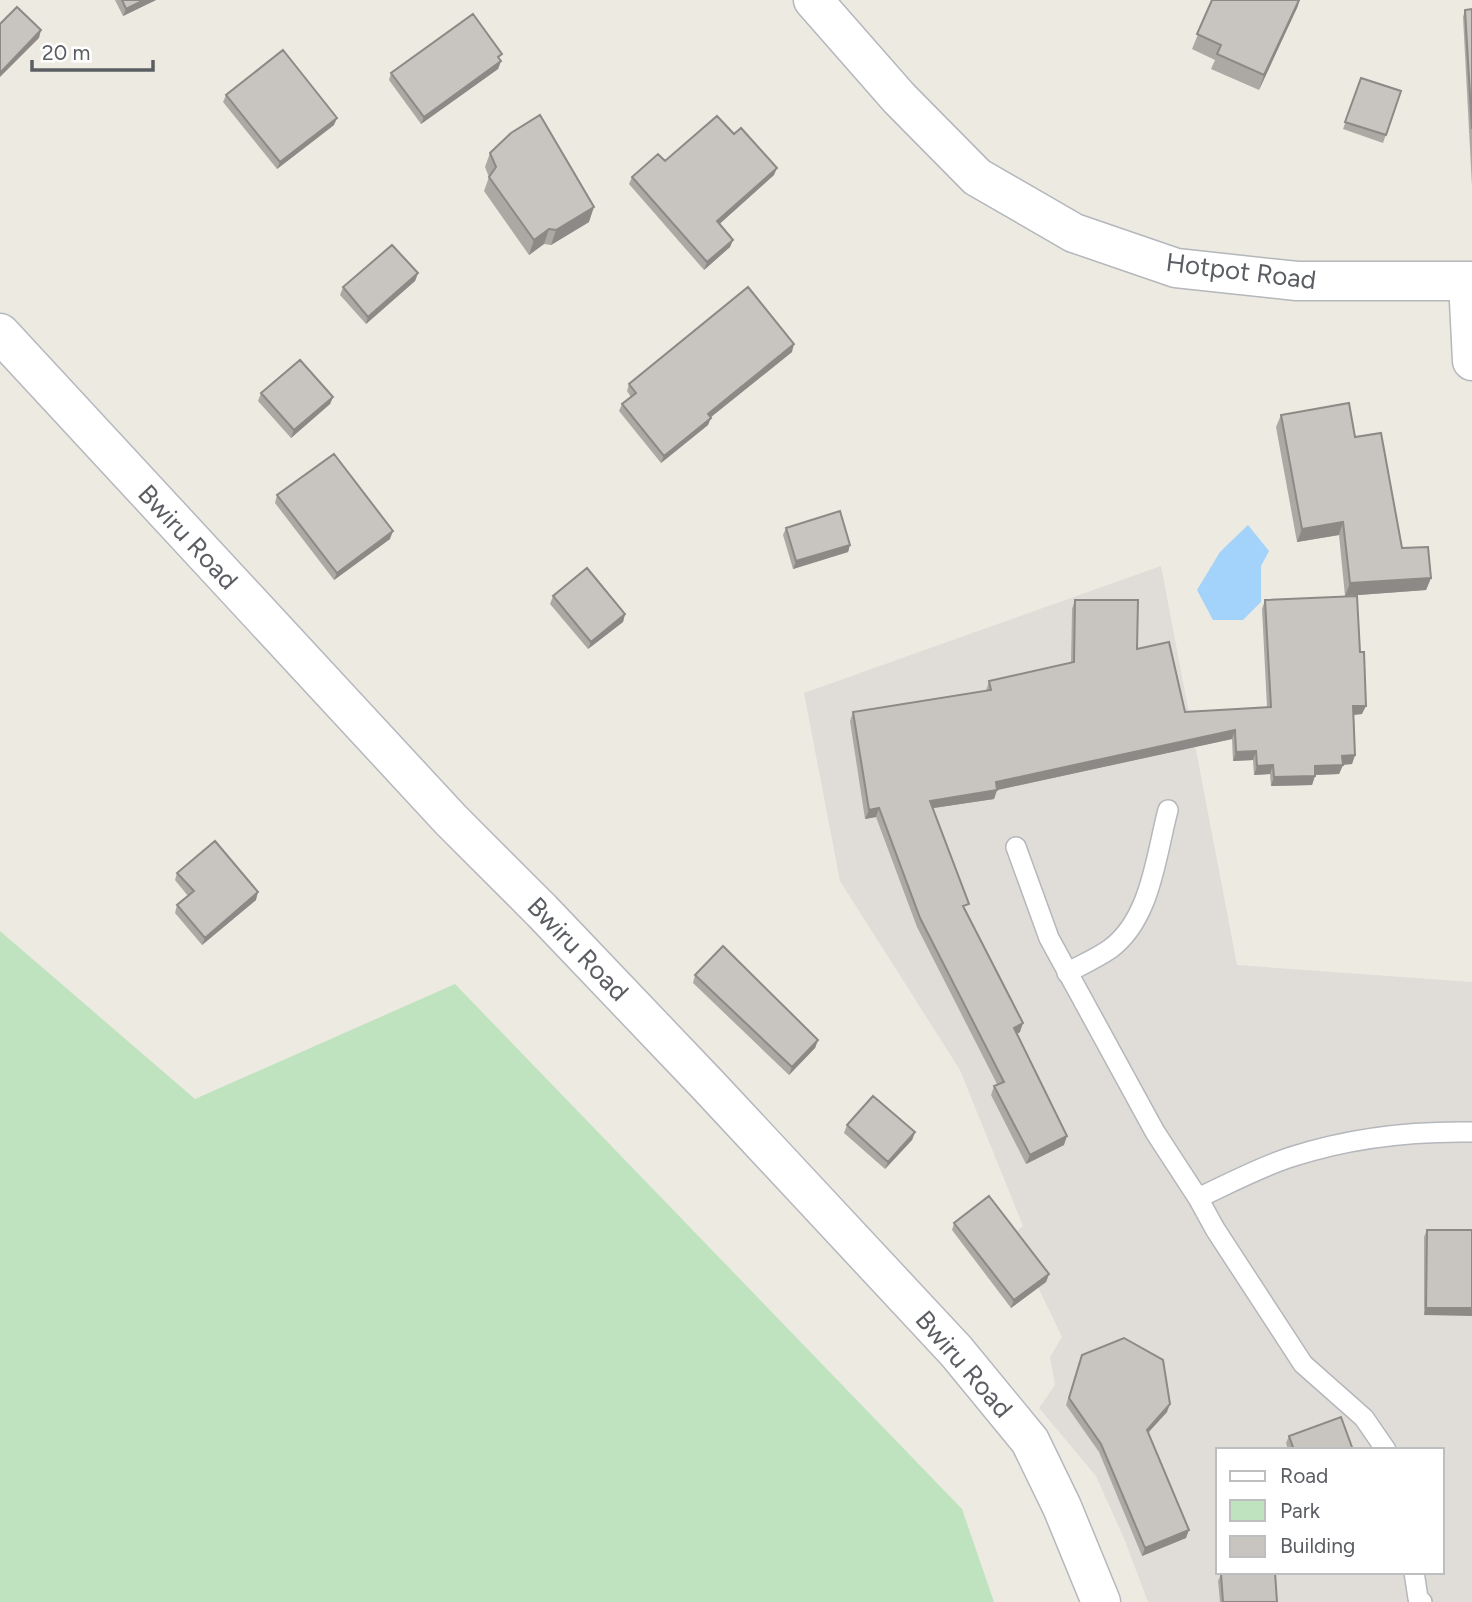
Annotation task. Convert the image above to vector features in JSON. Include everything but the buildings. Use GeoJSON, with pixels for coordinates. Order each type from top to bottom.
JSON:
{"type":"FeatureCollection","features":[{"type":"Feature","properties":{"kind":"main road","name":"Hotpot Road"},"geometry":{"type":"LineString","coordinates":[[813,0],[899,98],[977,177],[1074,233],[1176,268],[1297,281],[1470,281]]}},
{"type":"Feature","properties":{"kind":"main road"},"geometry":{"type":"LineString","coordinates":[[1470,281],[1472,361]]}},
{"type":"Feature","properties":{"kind":"main road","name":"Bwiru Road"},"geometry":{"type":"LineString","coordinates":[[0,333],[441,810],[708,1084],[956,1351],[1030,1441],[1062,1507],[1101,1602]]}},
{"type":"Feature","properties":{"kind":"lane"},"geometry":{"type":"LineString","coordinates":[[1067,973],[1111,948],[1133,925],[1146,895],[1168,810]]}},
{"type":"Feature","properties":{"kind":"lane"},"geometry":{"type":"LineString","coordinates":[[1016,847],[1049,938],[1155,1132],[1303,1364],[1364,1418],[1385,1448]]}},
{"type":"Feature","properties":{"kind":"lane"},"geometry":{"type":"LineString","coordinates":[[1198,1198],[1291,1157],[1358,1141],[1434,1132],[1472,1132]]}},
{"type":"Feature","properties":{"kind":"lane"},"geometry":{"type":"LineString","coordinates":[[1414,1574],[1418,1598],[1422,1602]]}},
{"type":"Feature","properties":{"kind":"shaded area"},"geometry":{"type":"Polygon","coordinates":[[[1161,566],[1237,965],[1472,982],[1472,1602],[1148,1602],[1096,1476],[1039,1408],[1055,1385],[1050,1357],[1062,1337],[1013,1235],[1023,1226],[960,1070],[840,881],[804,693],[1161,566]]]}},
{"type":"Feature","properties":{"kind":"green space"},"geometry":{"type":"Polygon","coordinates":[[[0,931],[195,1099],[455,984],[962,1509],[994,1602],[0,1602],[0,931]]]}},
{"type":"Feature","properties":{"kind":"water"},"geometry":{"type":"Polygon","coordinates":[[[1248,525],[1269,551],[1261,566],[1261,602],[1243,620],[1213,620],[1197,590],[1220,552],[1248,525]]]}}]}
